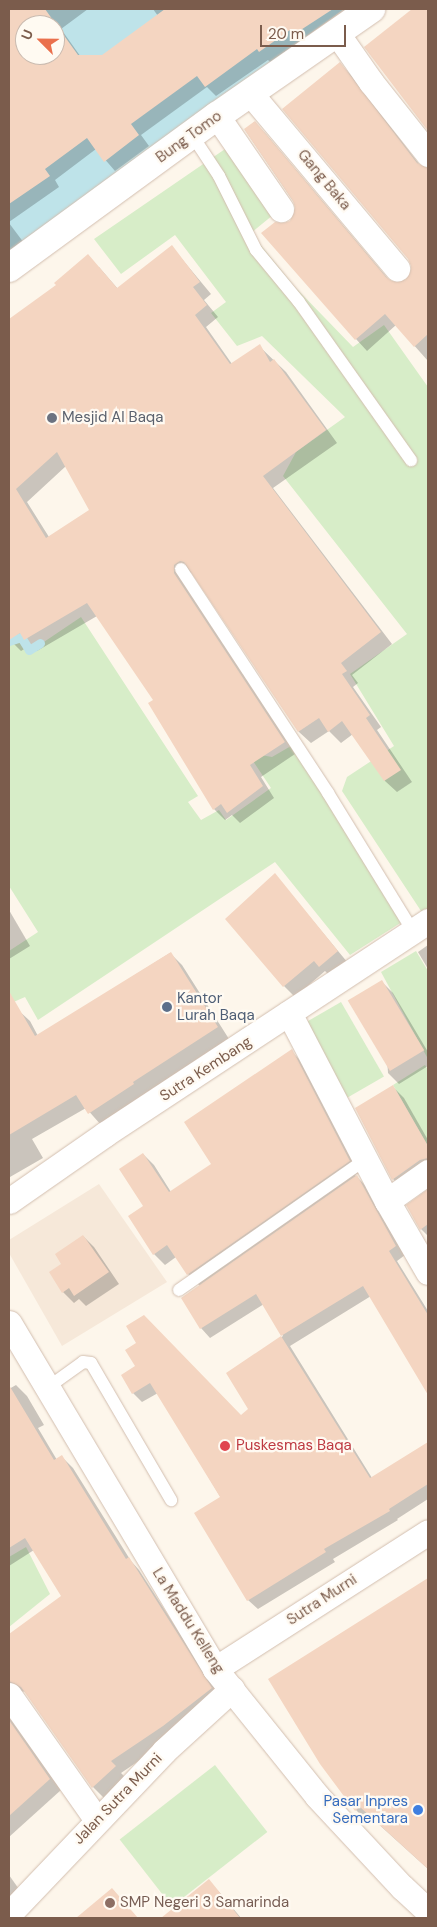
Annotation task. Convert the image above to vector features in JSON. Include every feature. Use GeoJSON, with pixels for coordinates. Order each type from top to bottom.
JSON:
{"type":"FeatureCollection","features":[{"type":"Feature","properties":{"kind":"street","name":"Bung Tomo"},"geometry":{"type":"LineString","coordinates":[[9,268],[217,116],[371,9]]}},
{"type":"Feature","properties":{"kind":"street"},"geometry":{"type":"LineString","coordinates":[[336,32],[371,82],[428,154]]}},
{"type":"Feature","properties":{"kind":"street","name":"Gang Baka"},"geometry":{"type":"LineString","coordinates":[[250,93],[397,268]]}},
{"type":"Feature","properties":{"kind":"street"},"geometry":{"type":"LineString","coordinates":[[217,116],[280,209]]}},
{"type":"Feature","properties":{"kind":"street","name":"Sutra Kembang"},"geometry":{"type":"LineString","coordinates":[[9,1201],[104,1134],[421,926]]}},
{"type":"Feature","properties":{"kind":"street"},"geometry":{"type":"LineString","coordinates":[[289,1013],[387,1201],[428,1272]]}},
{"type":"Feature","properties":{"kind":"street"},"geometry":{"type":"LineString","coordinates":[[387,1201],[428,1172]]}},
{"type":"Feature","properties":{"kind":"street","name":"La Maddu Kelleng"},"geometry":{"type":"LineString","coordinates":[[9,1323],[215,1669],[317,1796],[402,1887],[428,1911]]}},
{"type":"Feature","properties":{"kind":"street","name":"Sutra Murni"},"geometry":{"type":"LineString","coordinates":[[215,1669],[428,1532]]}},
{"type":"Feature","properties":{"kind":"street","name":"Jalan Sutra Murni"},"geometry":{"type":"LineString","coordinates":[[9,1914],[164,1751],[232,1690]]}},
{"type":"Feature","properties":{"kind":"street"},"geometry":{"type":"LineString","coordinates":[[9,1695],[97,1820]]}},
{"type":"Feature","properties":{"kind":"lane"},"geometry":{"type":"LineString","coordinates":[[192,135],[218,176],[256,250],[298,302],[411,460]]}},
{"type":"Feature","properties":{"kind":"lane"},"geometry":{"type":"LineString","coordinates":[[181,569],[323,785],[421,926]]}},
{"type":"Feature","properties":{"kind":"lane"},"geometry":{"type":"LineString","coordinates":[[179,1290],[366,1159]]}},
{"type":"Feature","properties":{"kind":"lane"},"geometry":{"type":"LineString","coordinates":[[47,1388],[83,1362],[91,1363],[171,1500]]}},
{"type":"Feature","properties":{"kind":"shaded area"},"geometry":{"type":"Polygon","coordinates":[[[99,1184],[167,1282],[62,1346],[9,1253],[9,1240],[99,1184]]]}},
{"type":"Feature","properties":{"kind":"green space"},"geometry":{"type":"Polygon","coordinates":[[[228,147],[273,215],[251,233],[294,286],[353,347],[384,325],[428,387],[428,910],[423,914],[342,791],[347,777],[394,746],[350,674],[407,634],[283,476],[296,452],[345,417],[262,336],[237,346],[211,313],[226,302],[175,235],[121,274],[94,239],[228,147]]]}},
{"type":"Feature","properties":{"kind":"green space"},"geometry":{"type":"Polygon","coordinates":[[[81,617],[198,796],[188,802],[201,820],[219,810],[226,820],[271,788],[253,761],[261,755],[272,757],[291,746],[405,920],[350,955],[275,862],[38,1020],[25,997],[9,1004],[9,951],[38,932],[9,886],[9,644],[21,638],[29,652],[81,617]]]}},
{"type":"Feature","properties":{"kind":"green space"},"geometry":{"type":"Polygon","coordinates":[[[416,951],[428,971],[428,1059],[381,972],[416,951]]]}},
{"type":"Feature","properties":{"kind":"green space"},"geometry":{"type":"Polygon","coordinates":[[[341,1002],[384,1076],[345,1099],[302,1024],[341,1002]]]}},
{"type":"Feature","properties":{"kind":"green space"},"geometry":{"type":"Polygon","coordinates":[[[425,1065],[428,1070],[428,1146],[393,1085],[425,1065]]]}},
{"type":"Feature","properties":{"kind":"green space"},"geometry":{"type":"Polygon","coordinates":[[[26,1547],[50,1594],[9,1627],[9,1557],[26,1547]]]}},
{"type":"Feature","properties":{"kind":"green space"},"geometry":{"type":"Polygon","coordinates":[[[215,1765],[267,1832],[172,1906],[120,1839],[215,1765]]]}},
{"type":"Feature","properties":{"kind":"water"},"geometry":{"type":"Polygon","coordinates":[[[9,9],[344,9],[9,252],[9,9]]]}},
{"type":"Feature","properties":{"kind":"building"},"geometry":{"type":"Polygon","coordinates":[[[9,9],[45,9],[49,15],[15,15],[15,65],[65,65],[65,37],[78,55],[102,55],[165,9],[333,9],[293,35],[290,30],[259,52],[257,49],[205,87],[197,76],[131,124],[139,135],[104,162],[87,138],[45,169],[50,176],[9,204],[9,9]]]}},
{"type":"Feature","properties":{"kind":"building"},"geometry":{"type":"Polygon","coordinates":[[[412,9],[428,9],[428,131],[364,47],[412,9]]]}},
{"type":"Feature","properties":{"kind":"building"},"geometry":{"type":"Polygon","coordinates":[[[340,62],[417,163],[428,168],[428,334],[414,347],[385,314],[355,340],[261,233],[275,222],[283,223],[290,221],[295,208],[293,201],[244,129],[255,121],[386,277],[392,281],[399,282],[406,279],[410,273],[411,266],[408,259],[282,109],[340,62]]]}},
{"type":"Feature","properties":{"kind":"building"},"geometry":{"type":"Polygon","coordinates":[[[172,245],[200,282],[193,287],[207,305],[195,315],[230,364],[260,344],[270,362],[274,359],[326,430],[263,476],[381,632],[341,663],[347,671],[342,674],[370,715],[366,718],[401,770],[384,781],[342,721],[328,732],[319,718],[298,732],[184,562],[180,561],[174,565],[174,573],[285,742],[250,765],[263,786],[227,813],[221,804],[213,810],[148,703],[153,700],[87,603],[24,640],[20,633],[9,640],[9,319],[56,285],[54,283],[88,254],[117,288],[172,245]],[[57,452],[16,489],[46,538],[89,510],[57,452]]]}},
{"type":"Feature","properties":{"kind":"building"},"geometry":{"type":"Polygon","coordinates":[[[275,873],[338,951],[319,967],[314,961],[283,987],[225,919],[275,873]]]}},
{"type":"Feature","properties":{"kind":"building"},"geometry":{"type":"Polygon","coordinates":[[[171,952],[218,1027],[133,1082],[134,1084],[88,1114],[76,1095],[9,1135],[9,991],[35,1036],[171,952]]]}},
{"type":"Feature","properties":{"kind":"building"},"geometry":{"type":"Polygon","coordinates":[[[382,980],[424,1050],[390,1071],[348,1001],[382,980]]]}},
{"type":"Feature","properties":{"kind":"building"},"geometry":{"type":"Polygon","coordinates":[[[292,1049],[350,1161],[187,1275],[167,1245],[153,1255],[128,1216],[143,1206],[119,1169],[143,1153],[169,1192],[211,1164],[184,1122],[292,1049]]]}},
{"type":"Feature","properties":{"kind":"building"},"geometry":{"type":"Polygon","coordinates":[[[393,1085],[428,1146],[428,1158],[420,1160],[392,1180],[355,1108],[393,1085]]]}},
{"type":"Feature","properties":{"kind":"building"},"geometry":{"type":"Polygon","coordinates":[[[357,1175],[396,1246],[389,1251],[428,1315],[428,1395],[363,1286],[281,1336],[256,1294],[200,1329],[181,1298],[357,1175]]]}},
{"type":"Feature","properties":{"kind":"building"},"geometry":{"type":"Polygon","coordinates":[[[428,1189],[428,1224],[420,1230],[406,1205],[428,1189]]]}},
{"type":"Feature","properties":{"kind":"building"},"geometry":{"type":"Polygon","coordinates":[[[83,1235],[109,1272],[74,1296],[69,1288],[62,1293],[49,1272],[61,1264],[55,1254],[83,1235]]]}},
{"type":"Feature","properties":{"kind":"building"},"geometry":{"type":"Polygon","coordinates":[[[144,1315],[241,1415],[248,1409],[226,1373],[281,1336],[370,1478],[428,1442],[428,1484],[389,1509],[390,1511],[324,1549],[326,1552],[247,1601],[194,1513],[220,1497],[150,1383],[132,1394],[121,1375],[135,1366],[125,1350],[136,1343],[126,1326],[144,1315]]]}},
{"type":"Feature","properties":{"kind":"building"},"geometry":{"type":"Polygon","coordinates":[[[9,1385],[54,1460],[62,1455],[126,1559],[129,1557],[212,1688],[163,1726],[111,1761],[116,1766],[92,1788],[21,1687],[9,1681],[9,1634],[61,1596],[25,1538],[9,1548],[9,1385]]]}},
{"type":"Feature","properties":{"kind":"building"},"geometry":{"type":"Polygon","coordinates":[[[428,1578],[428,1869],[360,1807],[355,1811],[320,1764],[268,1679],[428,1578]]]}},
{"type":"Feature","properties":{"kind":"building"},"geometry":{"type":"Polygon","coordinates":[[[9,1720],[50,1779],[9,1816],[9,1720]]]}},
{"type":"Feature","properties":{"kind":"building"},"geometry":{"type":"Polygon","coordinates":[[[209,1879],[240,1918],[161,1918],[209,1879]]]}},
{"type":"Feature","properties":{"kind":"building","name":"SMP Negeri 3 Samarinda"},"geometry":{"type":"Polygon","coordinates":[[[112,1888],[138,1918],[76,1918],[112,1888]]]}},
{"type":"Feature","properties":{"kind":"waterway"},"geometry":{"type":"LineString","coordinates":[[9,641],[21,637],[29,650],[40,643]]}},
{"type":"Feature","properties":{"kind":"place","name":"Mesjid Al Baqa"},"geometry":{"type":"Point","coordinates":[52,418]}},
{"type":"Feature","properties":{"kind":"place","name":"Kantor Lurah Baqa"},"geometry":{"type":"Point","coordinates":[167,1007]}},
{"type":"Feature","properties":{"kind":"place","name":"Puskesmas Baqa"},"geometry":{"type":"Point","coordinates":[225,1446]}},
{"type":"Feature","properties":{"kind":"place","name":"Pasar Inpres Sementara"},"geometry":{"type":"Point","coordinates":[418,1810]}},
{"type":"Feature","properties":{"kind":"place","name":"SMP Negeri 3 Samarinda"},"geometry":{"type":"Point","coordinates":[110,1903]}}]}
